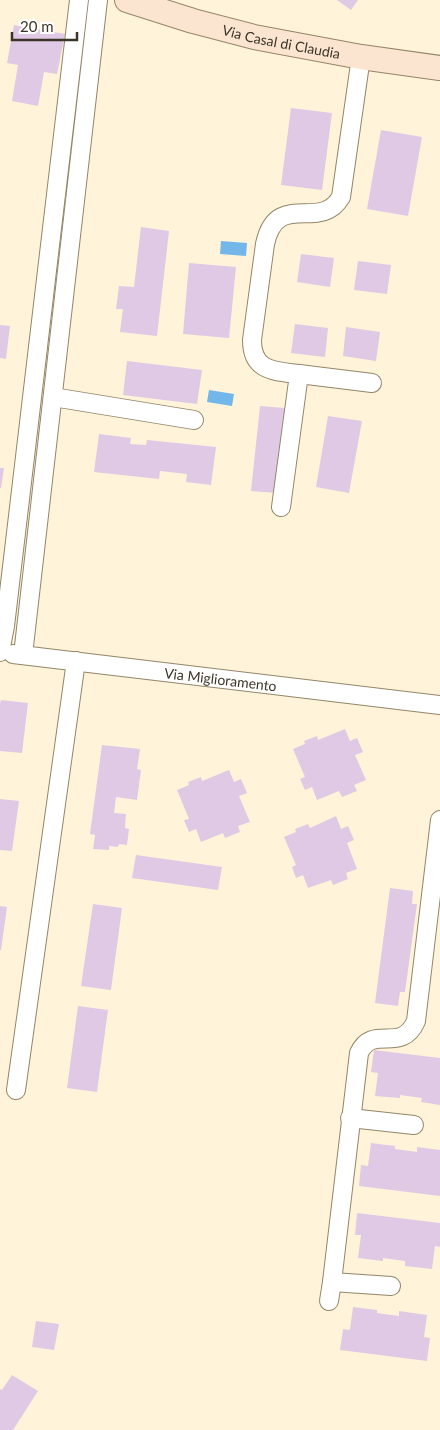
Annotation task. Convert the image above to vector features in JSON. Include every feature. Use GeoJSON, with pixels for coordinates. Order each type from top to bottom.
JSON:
{"type":"FeatureCollection","features":[{"type":"Feature","properties":{"kind":"street"},"geometry":{"type":"LineString","coordinates":[[0,652],[5,626],[79,0]]}},
{"type":"Feature","properties":{"kind":"street"},"geometry":{"type":"LineString","coordinates":[[23,655],[98,0]]}},
{"type":"Feature","properties":{"kind":"street","name":"Via Casal di Claudia"},"geometry":{"type":"LineString","coordinates":[[136,1],[193,21],[246,35],[361,57],[440,68]]}},
{"type":"Feature","properties":{"kind":"street"},"geometry":{"type":"LineString","coordinates":[[361,57],[341,197],[332,208],[326,211],[315,214],[290,213],[278,219],[270,229],[265,244],[252,340],[254,355],[262,366],[270,370],[372,383]]}},
{"type":"Feature","properties":{"kind":"street"},"geometry":{"type":"LineString","coordinates":[[281,507],[299,374]]}},
{"type":"Feature","properties":{"kind":"street"},"geometry":{"type":"LineString","coordinates":[[53,397],[194,420]]}},
{"type":"Feature","properties":{"kind":"street","name":"Via Miglioramento"},"geometry":{"type":"LineString","coordinates":[[0,652],[440,705]]}},
{"type":"Feature","properties":{"kind":"street"},"geometry":{"type":"LineString","coordinates":[[16,1090],[76,661]]}},
{"type":"Feature","properties":{"kind":"street"},"geometry":{"type":"LineString","coordinates":[[329,1301],[358,1059],[361,1047],[370,1040],[376,1038],[401,1038],[414,1026],[417,1017],[440,820]]}},
{"type":"Feature","properties":{"kind":"street"},"geometry":{"type":"LineString","coordinates":[[350,1118],[414,1125]]}},
{"type":"Feature","properties":{"kind":"street"},"geometry":{"type":"LineString","coordinates":[[332,1282],[391,1286]]}},
{"type":"Feature","properties":{"kind":"water"},"geometry":{"type":"Polygon","coordinates":[[[221,241],[247,243],[246,256],[220,254],[221,241]]]}},
{"type":"Feature","properties":{"kind":"water"},"geometry":{"type":"Polygon","coordinates":[[[209,390],[234,394],[232,406],[207,402],[209,390]]]}},
{"type":"Feature","properties":{"kind":"building"},"geometry":{"type":"Polygon","coordinates":[[[337,0],[358,0],[351,10],[337,0]]]}},
{"type":"Feature","properties":{"kind":"building"},"geometry":{"type":"Polygon","coordinates":[[[14,25],[65,34],[57,74],[44,72],[38,106],[12,101],[18,65],[7,63],[14,25]]]}},
{"type":"Feature","properties":{"kind":"building"},"geometry":{"type":"Polygon","coordinates":[[[291,108],[332,113],[322,190],[281,185],[291,108]]]}},
{"type":"Feature","properties":{"kind":"building"},"geometry":{"type":"Polygon","coordinates":[[[381,130],[422,137],[408,216],[367,209],[381,130]]]}},
{"type":"Feature","properties":{"kind":"building"},"geometry":{"type":"Polygon","coordinates":[[[141,227],[169,231],[157,336],[120,332],[123,309],[116,309],[119,286],[134,287],[141,227]]]}},
{"type":"Feature","properties":{"kind":"building"},"geometry":{"type":"Polygon","coordinates":[[[301,254],[334,258],[330,287],[297,282],[301,254]]]}},
{"type":"Feature","properties":{"kind":"building"},"geometry":{"type":"Polygon","coordinates":[[[358,261],[391,265],[387,294],[354,290],[358,261]]]}},
{"type":"Feature","properties":{"kind":"building"},"geometry":{"type":"Polygon","coordinates":[[[189,263],[236,267],[229,338],[183,334],[189,263]]]}},
{"type":"Feature","properties":{"kind":"building"},"geometry":{"type":"Polygon","coordinates":[[[295,324],[328,328],[325,357],[291,353],[295,324]]]}},
{"type":"Feature","properties":{"kind":"building"},"geometry":{"type":"Polygon","coordinates":[[[0,325],[10,326],[6,359],[0,358],[0,325]]]}},
{"type":"Feature","properties":{"kind":"building"},"geometry":{"type":"Polygon","coordinates":[[[346,327],[380,332],[376,361],[343,356],[346,327]]]}},
{"type":"Feature","properties":{"kind":"building"},"geometry":{"type":"Polygon","coordinates":[[[127,361],[202,370],[197,404],[123,395],[127,361]]]}},
{"type":"Feature","properties":{"kind":"building"},"geometry":{"type":"Polygon","coordinates":[[[260,406],[285,408],[276,493],[251,491],[260,406]]]}},
{"type":"Feature","properties":{"kind":"building"},"geometry":{"type":"Polygon","coordinates":[[[328,416],[362,421],[349,493],[316,487],[328,416]]]}},
{"type":"Feature","properties":{"kind":"building"},"geometry":{"type":"Polygon","coordinates":[[[99,434],[131,438],[130,444],[146,445],[147,440],[216,447],[211,485],[186,482],[187,474],[160,471],[159,479],[94,472],[99,434]]]}},
{"type":"Feature","properties":{"kind":"building"},"geometry":{"type":"Polygon","coordinates":[[[0,468],[4,468],[1,488],[0,488],[0,468]]]}},
{"type":"Feature","properties":{"kind":"building"},"geometry":{"type":"Polygon","coordinates":[[[1,700],[28,703],[22,753],[0,751],[1,700]]]}},
{"type":"Feature","properties":{"kind":"building"},"geometry":{"type":"Polygon","coordinates":[[[345,729],[350,741],[357,738],[363,752],[355,755],[366,780],[354,785],[357,791],[342,797],[339,791],[317,800],[312,787],[305,790],[300,779],[305,777],[293,749],[305,744],[304,741],[317,736],[318,740],[345,729]]]}},
{"type":"Feature","properties":{"kind":"building"},"geometry":{"type":"Polygon","coordinates":[[[102,745],[140,749],[137,769],[141,770],[137,800],[116,797],[114,813],[126,814],[125,828],[129,829],[127,845],[109,846],[109,850],[93,849],[95,835],[90,834],[102,745]]]}},
{"type":"Feature","properties":{"kind":"building"},"geometry":{"type":"Polygon","coordinates":[[[229,770],[234,782],[241,779],[247,793],[239,796],[250,822],[238,826],[240,832],[225,838],[223,833],[201,842],[196,829],[189,832],[184,820],[189,819],[177,790],[189,785],[188,782],[201,777],[202,781],[229,770]]]}},
{"type":"Feature","properties":{"kind":"building"},"geometry":{"type":"Polygon","coordinates":[[[0,799],[19,801],[12,851],[0,850],[0,799]]]}},
{"type":"Feature","properties":{"kind":"building"},"geometry":{"type":"Polygon","coordinates":[[[336,816],[341,829],[348,826],[354,840],[347,843],[357,869],[346,873],[348,879],[333,885],[331,880],[308,888],[303,875],[296,878],[292,867],[296,865],[284,837],[296,832],[295,829],[308,824],[310,828],[336,816]]]}},
{"type":"Feature","properties":{"kind":"building"},"geometry":{"type":"Polygon","coordinates":[[[136,855],[222,867],[218,890],[132,878],[136,855]]]}},
{"type":"Feature","properties":{"kind":"building"},"geometry":{"type":"Polygon","coordinates":[[[390,888],[413,891],[412,904],[417,904],[405,992],[400,992],[398,1006],[375,1003],[390,888]]]}},
{"type":"Feature","properties":{"kind":"building"},"geometry":{"type":"Polygon","coordinates":[[[93,904],[122,908],[111,990],[81,986],[93,904]]]}},
{"type":"Feature","properties":{"kind":"building"},"geometry":{"type":"Polygon","coordinates":[[[0,906],[7,907],[1,950],[0,950],[0,906]]]}},
{"type":"Feature","properties":{"kind":"building"},"geometry":{"type":"Polygon","coordinates":[[[78,1006],[108,1010],[97,1092],[67,1088],[78,1006]]]}},
{"type":"Feature","properties":{"kind":"building"},"geometry":{"type":"Polygon","coordinates":[[[374,1050],[440,1058],[440,1105],[421,1102],[422,1098],[400,1095],[400,1098],[375,1096],[378,1073],[371,1072],[374,1050]]]}},
{"type":"Feature","properties":{"kind":"building"},"geometry":{"type":"Polygon","coordinates":[[[371,1143],[395,1146],[395,1149],[417,1152],[417,1147],[440,1150],[440,1196],[359,1186],[361,1165],[368,1166],[371,1143]]]}},
{"type":"Feature","properties":{"kind":"building"},"geometry":{"type":"Polygon","coordinates":[[[357,1213],[440,1223],[440,1247],[435,1246],[432,1269],[405,1266],[405,1261],[383,1258],[383,1261],[358,1258],[361,1235],[355,1235],[357,1213]]]}},
{"type":"Feature","properties":{"kind":"building"},"geometry":{"type":"Polygon","coordinates":[[[353,1307],[377,1310],[377,1313],[399,1316],[399,1311],[427,1315],[424,1337],[430,1338],[427,1361],[340,1350],[343,1329],[350,1330],[353,1307]]]}},
{"type":"Feature","properties":{"kind":"building"},"geometry":{"type":"Polygon","coordinates":[[[36,1321],[59,1324],[54,1350],[32,1347],[36,1321]]]}},
{"type":"Feature","properties":{"kind":"building"},"geometry":{"type":"Polygon","coordinates":[[[12,1375],[38,1391],[13,1430],[0,1430],[0,1389],[2,1390],[12,1375]]]}}]}
